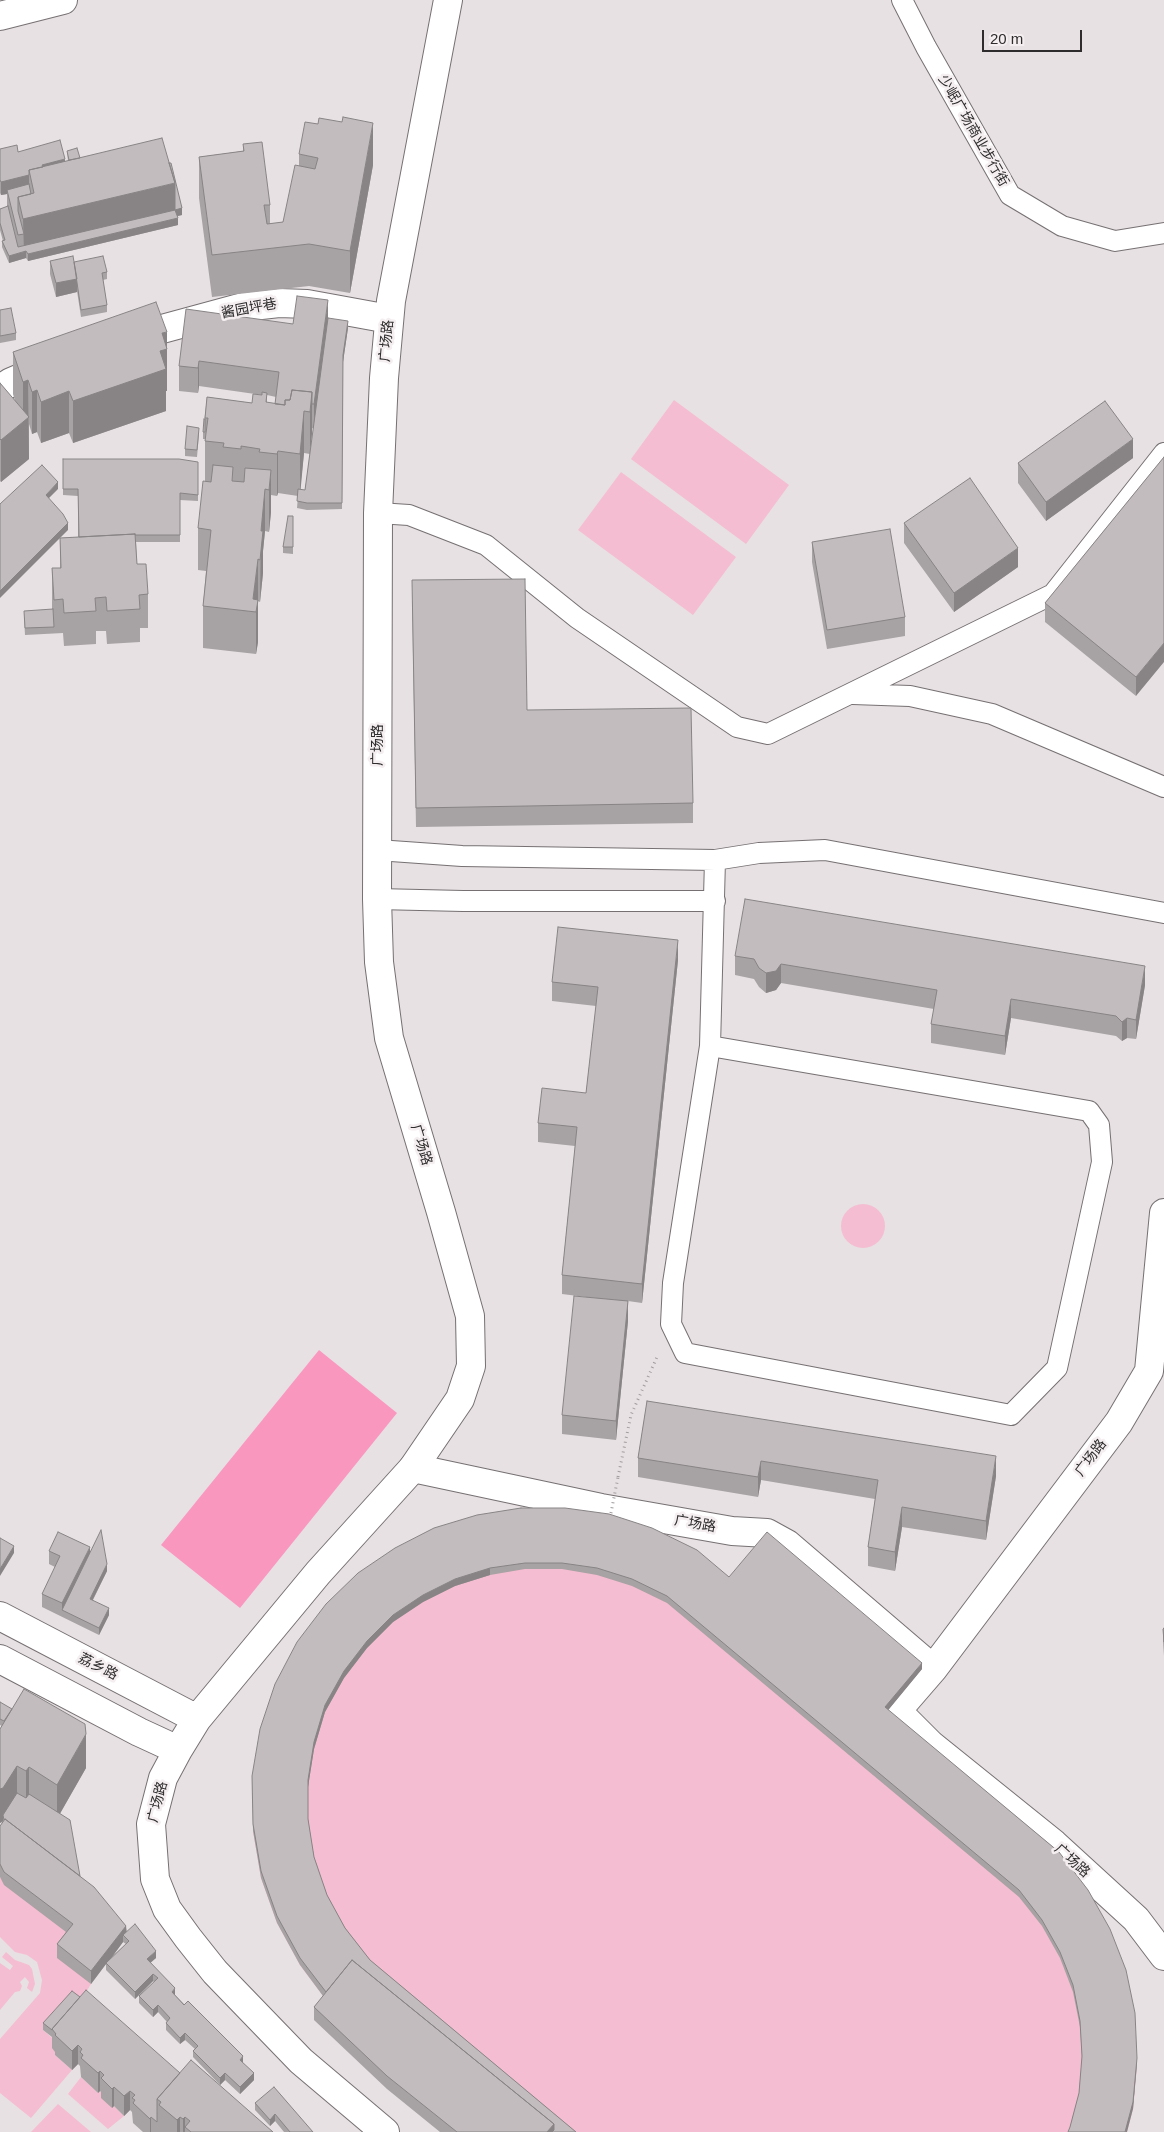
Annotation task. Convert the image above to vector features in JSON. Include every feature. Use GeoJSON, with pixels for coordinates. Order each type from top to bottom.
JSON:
{"type":"FeatureCollection","features":[{"type":"Feature","properties":{"kind":"main road"},"geometry":{"type":"LineString","coordinates":[[0,16],[63,0]]}},
{"type":"Feature","properties":{"kind":"main road","name":"广场路"},"geometry":{"type":"LineString","coordinates":[[385,2132],[301,2061],[254,2014],[215,1972],[167,1909],[155,1879],[151,1824],[163,1778],[197,1719],[318,1573],[413,1468],[460,1399],[471,1366],[470,1316],[389,1038],[379,962],[377,899],[378,513],[389,319],[448,0]]}},
{"type":"Feature","properties":{"kind":"main road","name":"酱园坪巷"},"geometry":{"type":"LineString","coordinates":[[100,346],[244,307],[280,303],[307,304],[389,319]]}},
{"type":"Feature","properties":{"kind":"main road"},"geometry":{"type":"LineString","coordinates":[[0,389],[11,382],[73,355]]}},
{"type":"Feature","properties":{"kind":"main road","name":"广场路"},"geometry":{"type":"LineString","coordinates":[[1164,1213],[1148,1371],[1118,1422],[933,1669],[901,1706],[901,1715],[931,1745],[1054,1844],[1136,1919],[1164,1956]]}},
{"type":"Feature","properties":{"kind":"main road","name":"广场路"},"geometry":{"type":"LineString","coordinates":[[413,1468],[601,1508],[732,1530],[767,1533],[787,1544],[933,1669]]}},
{"type":"Feature","properties":{"kind":"main road","name":"荔乡路"},"geometry":{"type":"LineString","coordinates":[[1,1619],[197,1719]]}},
{"type":"Feature","properties":{"kind":"main road"},"geometry":{"type":"LineString","coordinates":[[0,1659],[139,1732],[178,1750]]}},
{"type":"Feature","properties":{"kind":"lane","name":"少岷广场商业步行街"},"geometry":{"type":"LineString","coordinates":[[902,0],[926,47],[1010,195],[1062,226],[1115,241],[1164,233]]}},
{"type":"Feature","properties":{"kind":"lane"},"geometry":{"type":"LineString","coordinates":[[378,513],[409,515],[486,546],[577,618],[737,727],[768,734],[1053,594],[1164,453]]}},
{"type":"Feature","properties":{"kind":"lane"},"geometry":{"type":"LineString","coordinates":[[848,694],[910,696],[992,714],[1164,787]]}},
{"type":"Feature","properties":{"kind":"lane"},"geometry":{"type":"LineString","coordinates":[[377,850],[462,856],[715,860],[759,854],[825,850],[1164,913]]}},
{"type":"Feature","properties":{"kind":"lane"},"geometry":{"type":"LineString","coordinates":[[710,1046],[1089,1112],[1099,1125],[1102,1162],[1057,1368],[1012,1415],[685,1353],[671,1324],[673,1283],[710,1046],[715,860]]}},
{"type":"Feature","properties":{"kind":"lane"},"geometry":{"type":"LineString","coordinates":[[377,899],[715,901]]}},
{"type":"Feature","properties":{"kind":"path"},"geometry":{"type":"LineString","coordinates":[[609,1521],[631,1415],[671,1324]]}},
{"type":"Feature","properties":{"kind":"shaded area"},"geometry":{"type":"Polygon","coordinates":[[[674,400],[789,485],[746,544],[631,459],[674,400]]]}},
{"type":"Feature","properties":{"kind":"shaded area"},"geometry":{"type":"Polygon","coordinates":[[[621,472],[736,557],[693,615],[578,530],[621,472]]]}},
{"type":"Feature","properties":{"kind":"shaded area"},"geometry":{"type":"Polygon","coordinates":[[[867,1204],[879,1210],[884,1217],[884,1235],[879,1242],[872,1247],[859,1248],[851,1245],[844,1238],[841,1222],[844,1214],[851,1207],[867,1204]]]}},
{"type":"Feature","properties":{"kind":"shaded area"},"geometry":{"type":"Polygon","coordinates":[[[319,1350],[397,1413],[240,1608],[161,1545],[319,1350]]]}},
{"type":"Feature","properties":{"kind":"shaded area"},"geometry":{"type":"Polygon","coordinates":[[[521,1515],[885,1713],[1059,1859],[1137,2065],[1133,2109],[1127,2132],[482,2132],[330,2005],[300,1965],[277,1923],[261,1878],[253,1831],[275,1691],[521,1515]]]}},
{"type":"Feature","properties":{"kind":"shaded area"},"geometry":{"type":"Polygon","coordinates":[[[0,1877],[73,1937],[91,1984],[85,1994],[43,2030],[57,2042],[55,2055],[72,2070],[31,2118],[0,2093],[0,2039],[40,1993],[42,1980],[37,1962],[27,1955],[15,1952],[0,1937],[0,1877]]]}},
{"type":"Feature","properties":{"kind":"shaded area"},"geometry":{"type":"Polygon","coordinates":[[[6,1952],[15,1960],[29,1965],[32,1969],[35,1984],[32,1992],[27,1988],[29,1982],[25,1977],[20,1982],[22,1986],[20,1991],[15,1992],[0,2010],[0,1963],[10,1970],[13,1966],[2,1957],[6,1952]]]}},
{"type":"Feature","properties":{"kind":"shaded area"},"geometry":{"type":"Polygon","coordinates":[[[81,2077],[98,2093],[100,2091],[104,2094],[112,2108],[114,2106],[124,2116],[108,2129],[68,2094],[81,2077]]]}},
{"type":"Feature","properties":{"kind":"shaded area"},"geometry":{"type":"Polygon","coordinates":[[[58,2104],[91,2132],[31,2132],[58,2104]]]}},
{"type":"Feature","properties":{"kind":"building"},"geometry":{"type":"Polygon","coordinates":[[[343,117],[373,123],[350,251],[309,244],[212,255],[199,157],[244,151],[243,144],[262,142],[270,205],[264,205],[267,224],[283,222],[295,165],[315,169],[318,158],[299,154],[305,122],[318,124],[319,118],[342,122],[343,117]]]}},
{"type":"Feature","properties":{"kind":"building"},"geometry":{"type":"Polygon","coordinates":[[[162,138],[175,183],[23,219],[18,197],[34,193],[29,170],[162,138]]]}},
{"type":"Feature","properties":{"kind":"building"},"geometry":{"type":"Polygon","coordinates":[[[60,140],[65,159],[29,170],[29,175],[1,182],[0,149],[17,145],[18,152],[60,140]]]}},
{"type":"Feature","properties":{"kind":"building"},"geometry":{"type":"Polygon","coordinates":[[[77,148],[80,158],[69,160],[67,151],[77,148]]]}},
{"type":"Feature","properties":{"kind":"building"},"geometry":{"type":"Polygon","coordinates":[[[169,163],[171,163],[182,208],[175,210],[175,183],[169,163]]]}},
{"type":"Feature","properties":{"kind":"building"},"geometry":{"type":"Polygon","coordinates":[[[29,184],[31,194],[18,197],[18,211],[24,234],[18,235],[7,190],[29,184]]]}},
{"type":"Feature","properties":{"kind":"building"},"geometry":{"type":"Polygon","coordinates":[[[8,206],[18,247],[175,210],[178,218],[28,254],[26,251],[9,256],[2,241],[5,240],[0,223],[0,209],[8,206]]]}},
{"type":"Feature","properties":{"kind":"building"},"geometry":{"type":"Polygon","coordinates":[[[73,256],[77,279],[56,283],[50,261],[73,256]]]}},
{"type":"Feature","properties":{"kind":"building"},"geometry":{"type":"Polygon","coordinates":[[[103,256],[107,272],[102,273],[107,305],[81,310],[74,262],[103,256]]]}},
{"type":"Feature","properties":{"kind":"building"},"geometry":{"type":"Polygon","coordinates":[[[297,296],[328,300],[314,404],[312,404],[312,392],[292,390],[290,400],[285,400],[285,405],[275,404],[279,372],[199,361],[198,368],[179,366],[186,309],[293,324],[297,296]]]}},
{"type":"Feature","properties":{"kind":"building"},"geometry":{"type":"Polygon","coordinates":[[[156,302],[167,332],[162,333],[167,349],[160,351],[166,369],[73,401],[69,391],[41,402],[37,390],[32,392],[28,380],[23,382],[13,352],[156,302]]]}},
{"type":"Feature","properties":{"kind":"building"},"geometry":{"type":"Polygon","coordinates":[[[11,308],[16,333],[0,336],[0,310],[11,308]]]}},
{"type":"Feature","properties":{"kind":"building"},"geometry":{"type":"Polygon","coordinates":[[[328,318],[348,321],[343,355],[342,503],[307,503],[297,501],[298,489],[305,490],[328,318]]]}},
{"type":"Feature","properties":{"kind":"building"},"geometry":{"type":"Polygon","coordinates":[[[0,383],[29,417],[1,440],[0,439],[0,383]]]}},
{"type":"Feature","properties":{"kind":"building"},"geometry":{"type":"Polygon","coordinates":[[[292,390],[312,392],[310,412],[304,411],[300,454],[278,451],[277,454],[259,452],[260,449],[241,446],[241,449],[223,447],[224,443],[205,441],[208,418],[205,418],[207,397],[252,403],[253,394],[262,395],[262,392],[267,393],[266,402],[285,405],[285,400],[290,400],[292,390]]]}},
{"type":"Feature","properties":{"kind":"building"},"geometry":{"type":"Polygon","coordinates":[[[1105,401],[1133,439],[1046,502],[1018,463],[1105,401]]]}},
{"type":"Feature","properties":{"kind":"building"},"geometry":{"type":"Polygon","coordinates":[[[204,419],[205,432],[203,432],[204,419]]]}},
{"type":"Feature","properties":{"kind":"building"},"geometry":{"type":"Polygon","coordinates":[[[187,426],[199,428],[197,450],[185,449],[187,426]]]}},
{"type":"Feature","properties":{"kind":"building"},"geometry":{"type":"Polygon","coordinates":[[[1164,457],[1164,643],[1136,677],[1045,603],[1164,457]]]}},
{"type":"Feature","properties":{"kind":"building"},"geometry":{"type":"Polygon","coordinates":[[[63,459],[179,459],[198,462],[198,495],[180,493],[180,535],[135,534],[79,537],[78,489],[63,489],[63,459]]]}},
{"type":"Feature","properties":{"kind":"building"},"geometry":{"type":"Polygon","coordinates":[[[42,465],[58,482],[46,495],[63,514],[68,523],[0,591],[0,504],[42,465]]]}},
{"type":"Feature","properties":{"kind":"building"},"geometry":{"type":"Polygon","coordinates":[[[213,465],[233,467],[232,481],[244,482],[245,468],[271,470],[269,490],[265,489],[260,560],[258,559],[253,599],[258,600],[256,612],[203,606],[211,530],[198,528],[203,481],[211,482],[213,465]]]}},
{"type":"Feature","properties":{"kind":"building"},"geometry":{"type":"Polygon","coordinates":[[[970,478],[1018,548],[954,593],[904,523],[970,478]]]}},
{"type":"Feature","properties":{"kind":"building"},"geometry":{"type":"Polygon","coordinates":[[[288,516],[293,516],[293,547],[283,547],[288,516]]]}},
{"type":"Feature","properties":{"kind":"building"},"geometry":{"type":"Polygon","coordinates":[[[890,529],[905,617],[827,630],[812,542],[890,529]]]}},
{"type":"Feature","properties":{"kind":"building"},"geometry":{"type":"Polygon","coordinates":[[[135,534],[137,564],[146,564],[148,594],[139,595],[140,609],[107,611],[106,597],[95,598],[96,611],[64,613],[63,599],[54,600],[52,568],[61,568],[60,538],[135,534]]]}},
{"type":"Feature","properties":{"kind":"building"},"geometry":{"type":"Polygon","coordinates":[[[525,579],[527,710],[691,708],[693,803],[416,808],[412,580],[525,579]]]}},
{"type":"Feature","properties":{"kind":"building"},"geometry":{"type":"Polygon","coordinates":[[[53,609],[54,627],[25,628],[24,611],[53,609]]]}},
{"type":"Feature","properties":{"kind":"building"},"geometry":{"type":"Polygon","coordinates":[[[745,899],[1145,966],[1136,1020],[1127,1018],[1122,1022],[1116,1016],[1011,999],[1005,1036],[931,1024],[937,990],[781,964],[776,971],[766,973],[759,968],[754,959],[735,956],[745,899]]]}},
{"type":"Feature","properties":{"kind":"building"},"geometry":{"type":"Polygon","coordinates":[[[558,927],[678,940],[642,1284],[562,1275],[577,1127],[538,1123],[542,1088],[586,1093],[598,987],[552,982],[558,927]]]}},
{"type":"Feature","properties":{"kind":"building"},"geometry":{"type":"Polygon","coordinates":[[[574,1296],[628,1301],[616,1421],[562,1415],[574,1296]]]}},
{"type":"Feature","properties":{"kind":"building"},"geometry":{"type":"Polygon","coordinates":[[[647,1401],[996,1456],[986,1521],[902,1507],[895,1552],[868,1547],[878,1480],[761,1461],[758,1477],[638,1458],[647,1401]]]}},
{"type":"Feature","properties":{"kind":"building"},"geometry":{"type":"Polygon","coordinates":[[[521,1508],[565,1508],[609,1514],[652,1528],[697,1550],[729,1577],[767,1532],[922,1663],[885,1707],[1059,1852],[1088,1890],[1110,1929],[1126,1970],[1135,2013],[1137,2058],[1133,2102],[1125,2132],[1068,2132],[1079,2093],[1082,2056],[1080,2021],[1073,1985],[1060,1952],[1042,1920],[1019,1890],[667,1596],[632,1579],[597,1568],[562,1563],[525,1563],[490,1568],[455,1579],[423,1595],[393,1615],[367,1641],[344,1671],[325,1705],[314,1742],[308,1780],[308,1819],[314,1857],[327,1895],[345,1928],[370,1960],[576,2132],[552,2132],[554,2124],[352,1960],[326,1992],[300,1958],[277,1916],[261,1871],[253,1824],[252,1776],[260,1729],[275,1684],[297,1642],[326,1604],[358,1573],[395,1548],[434,1528],[477,1515],[521,1508]]]}},
{"type":"Feature","properties":{"kind":"building"},"geometry":{"type":"Polygon","coordinates":[[[101,1530],[107,1564],[90,1599],[109,1608],[99,1628],[62,1610],[101,1530]]]}},
{"type":"Feature","properties":{"kind":"building"},"geometry":{"type":"Polygon","coordinates":[[[58,1532],[90,1547],[62,1603],[42,1594],[60,1556],[49,1551],[58,1532]]]}},
{"type":"Feature","properties":{"kind":"building"},"geometry":{"type":"Polygon","coordinates":[[[0,1538],[14,1546],[0,1569],[0,1538]]]}},
{"type":"Feature","properties":{"kind":"building"},"geometry":{"type":"Polygon","coordinates":[[[24,1689],[85,1724],[86,1734],[57,1785],[29,1767],[26,1771],[17,1766],[3,1788],[0,1789],[0,1729],[24,1689]]]}},
{"type":"Feature","properties":{"kind":"building"},"geometry":{"type":"Polygon","coordinates":[[[0,1702],[12,1709],[4,1721],[0,1719],[0,1702]]]}},
{"type":"Feature","properties":{"kind":"building"},"geometry":{"type":"Polygon","coordinates":[[[17,1793],[26,1798],[29,1794],[70,1820],[80,1876],[4,1820],[3,1815],[17,1793]]]}},
{"type":"Feature","properties":{"kind":"building"},"geometry":{"type":"Polygon","coordinates":[[[5,1819],[94,1887],[126,1926],[91,1971],[57,1944],[73,1924],[4,1872],[0,1864],[0,1826],[5,1819]]]}},
{"type":"Feature","properties":{"kind":"building"},"geometry":{"type":"Polygon","coordinates":[[[135,1924],[156,1951],[147,1959],[175,1988],[172,1992],[184,2005],[188,2001],[243,2056],[240,2060],[254,2073],[240,2087],[225,2073],[220,2078],[193,2051],[198,2046],[185,2033],[180,2038],[166,2023],[170,2018],[158,2005],[153,2010],[139,1996],[158,1978],[153,1974],[135,1992],[106,1963],[129,1941],[123,1935],[135,1924]]]}},
{"type":"Feature","properties":{"kind":"building"},"geometry":{"type":"Polygon","coordinates":[[[352,1960],[554,2124],[547,2132],[457,2132],[387,2076],[314,2007],[352,1960]]]}},
{"type":"Feature","properties":{"kind":"building"},"geometry":{"type":"Polygon","coordinates":[[[86,1990],[180,2073],[157,2099],[157,2122],[151,2117],[150,2119],[133,2103],[135,2100],[132,2098],[135,2095],[130,2091],[124,2096],[114,2087],[112,2089],[101,2078],[104,2075],[100,2071],[98,2073],[81,2058],[83,2055],[80,2052],[82,2049],[78,2045],[72,2051],[55,2035],[52,2029],[86,1990]]]}},
{"type":"Feature","properties":{"kind":"building"},"geometry":{"type":"Polygon","coordinates":[[[72,1991],[80,1997],[52,2030],[43,2023],[72,1991]]]}},
{"type":"Feature","properties":{"kind":"building"},"geometry":{"type":"Polygon","coordinates":[[[191,2060],[273,2132],[191,2132],[185,2127],[190,2121],[185,2117],[183,2119],[180,2117],[177,2120],[159,2105],[161,2102],[157,2099],[191,2060]]]}},
{"type":"Feature","properties":{"kind":"building"},"geometry":{"type":"Polygon","coordinates":[[[274,2087],[313,2132],[290,2132],[275,2114],[270,2120],[255,2103],[274,2087]]]}}]}
